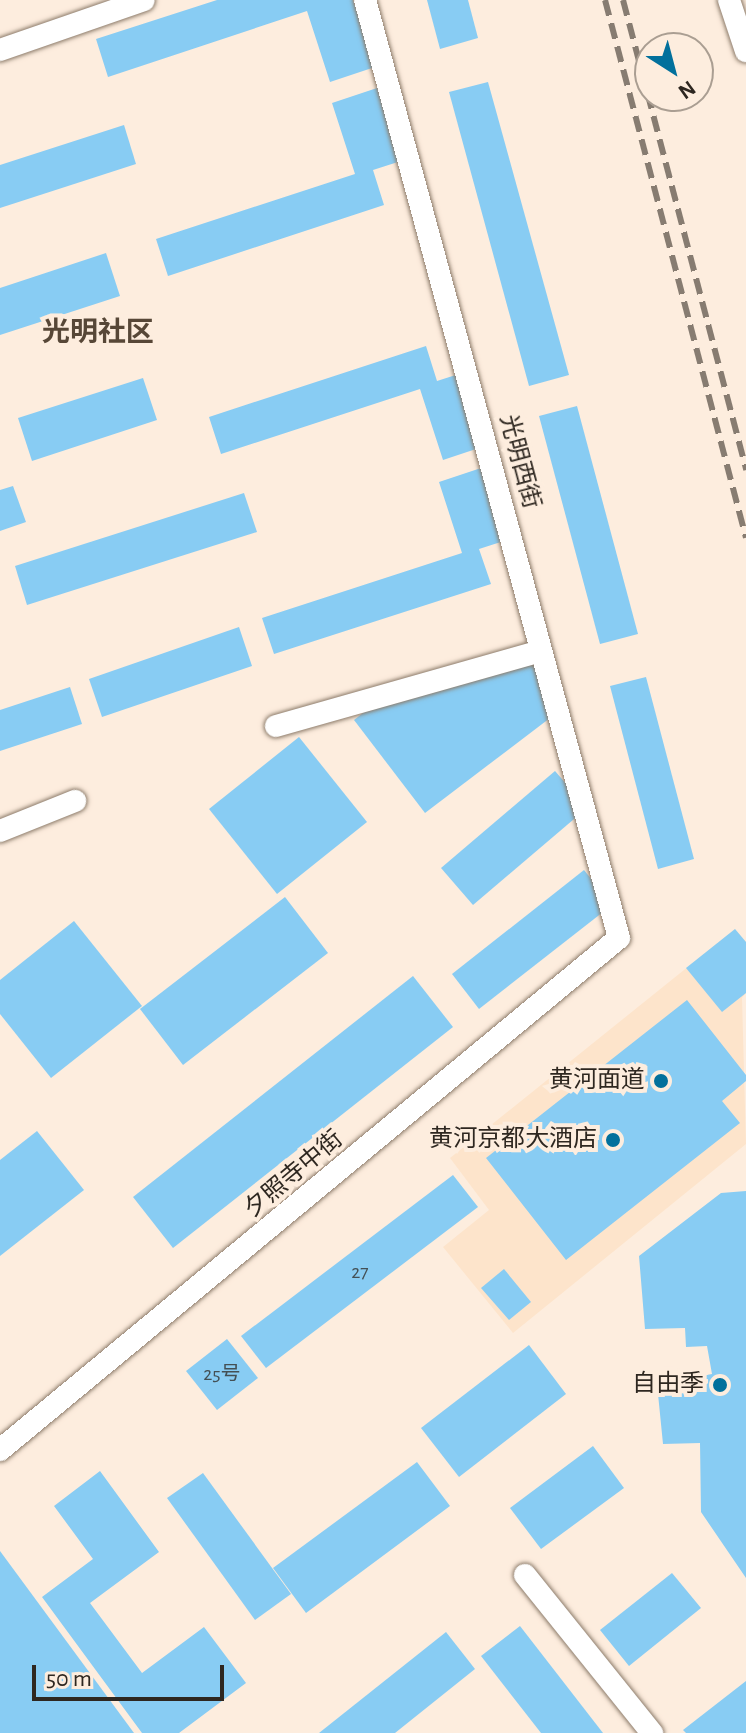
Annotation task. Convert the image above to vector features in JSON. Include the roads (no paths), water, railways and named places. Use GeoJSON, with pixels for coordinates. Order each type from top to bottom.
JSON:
{"type":"FeatureCollection","features":[{"type":"Feature","properties":{"kind":"street"},"geometry":{"type":"LineString","coordinates":[[0,50],[144,0]]}},
{"type":"Feature","properties":{"kind":"street","name":"光明西街"},"geometry":{"type":"LineString","coordinates":[[365,0],[507,517],[538,652],[587,808],[619,938]]}},
{"type":"Feature","properties":{"kind":"street"},"geometry":{"type":"LineString","coordinates":[[729,0],[746,51]]}},
{"type":"Feature","properties":{"kind":"street"},"geometry":{"type":"LineString","coordinates":[[276,726],[538,652]]}},
{"type":"Feature","properties":{"kind":"street"},"geometry":{"type":"LineString","coordinates":[[0,831],[75,801]]}},
{"type":"Feature","properties":{"kind":"street","name":"夕照寺中街"},"geometry":{"type":"LineString","coordinates":[[0,1450],[619,938]]}},
{"type":"Feature","properties":{"kind":"street"},"geometry":{"type":"LineString","coordinates":[[525,1575],[652,1733]]}},
{"type":"Feature","properties":{"kind":"railway"},"geometry":{"type":"LineString","coordinates":[[605,0],[746,538]]}},
{"type":"Feature","properties":{"kind":"railway"},"geometry":{"type":"LineString","coordinates":[[623,0],[746,470]]}},
{"type":"Feature","properties":{"kind":"place","name":"黄河面道"},"geometry":{"type":"Point","coordinates":[661,1081]}},
{"type":"Feature","properties":{"kind":"place","name":"黄河京都大酒店"},"geometry":{"type":"Point","coordinates":[613,1140]}},
{"type":"Feature","properties":{"kind":"place","name":"自由季"},"geometry":{"type":"Point","coordinates":[720,1385]}},
{"type":"Feature","properties":{"kind":"district","name":"光明社区"},"geometry":{"type":"Point","coordinates":[98,333]}}]}
